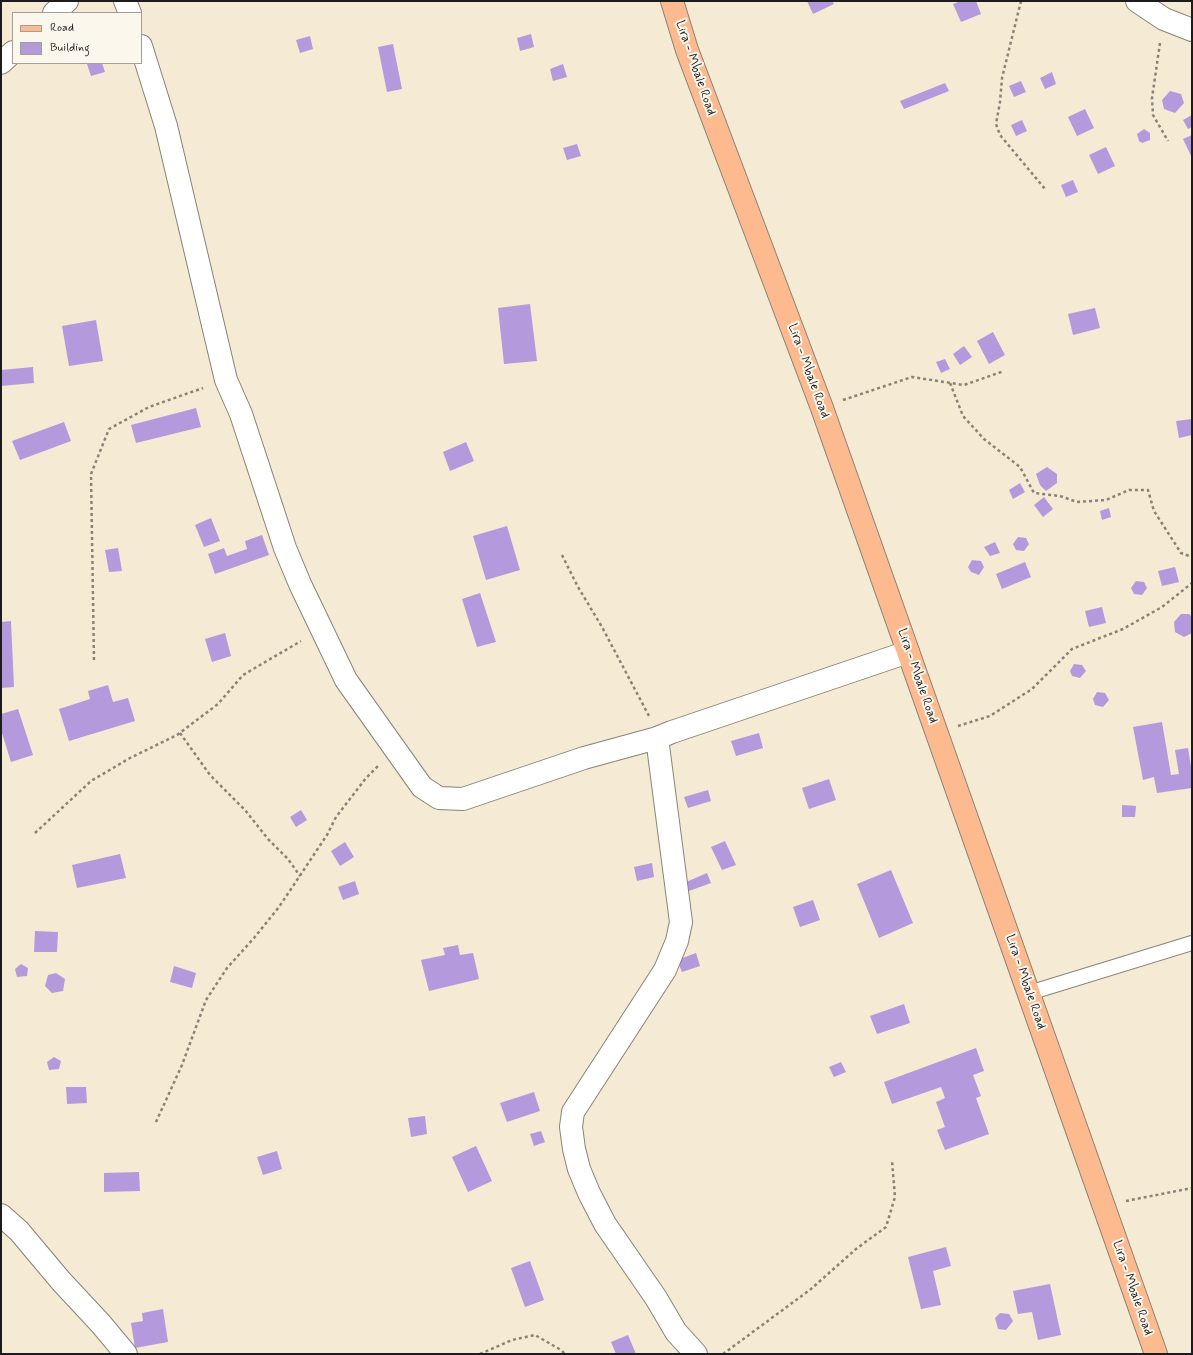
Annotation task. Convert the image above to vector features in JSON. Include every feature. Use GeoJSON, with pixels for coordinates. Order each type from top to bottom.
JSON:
{"type":"FeatureCollection","features":[{"type":"Feature","properties":{"kind":"main road","name":"Lira - Mbale Road"},"geometry":{"type":"LineString","coordinates":[[672,1],[687,50],[822,408],[1156,1354]]}},
{"type":"Feature","properties":{"kind":"street"},"geometry":{"type":"LineString","coordinates":[[55,12],[67,1]]}},
{"type":"Feature","properties":{"kind":"street"},"geometry":{"type":"LineString","coordinates":[[125,1],[130,12]]}},
{"type":"Feature","properties":{"kind":"street"},"geometry":{"type":"LineString","coordinates":[[1137,1],[1164,19],[1192,30]]}},
{"type":"Feature","properties":{"kind":"street"},"geometry":{"type":"LineString","coordinates":[[142,49],[166,126],[226,380],[240,414],[285,548],[300,584],[346,680],[422,787],[439,798],[463,799],[584,758],[657,738],[908,652]]}},
{"type":"Feature","properties":{"kind":"street"},"geometry":{"type":"LineString","coordinates":[[1,63],[12,53]]}},
{"type":"Feature","properties":{"kind":"street"},"geometry":{"type":"LineString","coordinates":[[657,738],[681,922],[677,941],[665,970],[573,1112],[571,1127],[579,1169],[605,1224],[656,1298],[676,1332],[696,1354]]}},
{"type":"Feature","properties":{"kind":"street"},"geometry":{"type":"LineString","coordinates":[[1,1216],[19,1231],[126,1354]]}},
{"type":"Feature","properties":{"kind":"lane"},"geometry":{"type":"LineString","coordinates":[[1029,993],[1192,943]]}},
{"type":"Feature","properties":{"kind":"path"},"geometry":{"type":"LineString","coordinates":[[1021,1],[1002,78],[996,124],[1000,135],[1045,189]]}},
{"type":"Feature","properties":{"kind":"path"},"geometry":{"type":"LineString","coordinates":[[1164,19],[1152,98],[1153,115],[1168,141]]}},
{"type":"Feature","properties":{"kind":"path"},"geometry":{"type":"LineString","coordinates":[[822,408],[912,377],[964,385],[1004,371]]}},
{"type":"Feature","properties":{"kind":"path"},"geometry":{"type":"LineString","coordinates":[[94,660],[90,474],[109,429],[149,407],[226,380]]}},
{"type":"Feature","properties":{"kind":"path"},"geometry":{"type":"LineString","coordinates":[[950,383],[963,416],[984,439],[1020,467],[1034,493],[1060,496],[1077,502],[1106,500],[1129,490],[1148,490],[1154,511],[1182,553],[1192,557]]}},
{"type":"Feature","properties":{"kind":"path"},"geometry":{"type":"LineString","coordinates":[[562,555],[578,587],[602,627],[647,711],[657,738]]}},
{"type":"Feature","properties":{"kind":"path"},"geometry":{"type":"LineString","coordinates":[[936,733],[990,716],[1032,689],[1072,650],[1123,629],[1162,607],[1192,583]]}},
{"type":"Feature","properties":{"kind":"path"},"geometry":{"type":"LineString","coordinates":[[35,833],[91,781],[130,758],[180,733],[218,704],[243,675],[322,629]]}},
{"type":"Feature","properties":{"kind":"path"},"geometry":{"type":"LineString","coordinates":[[180,733],[210,775],[245,810],[268,839],[288,859],[300,876]]}},
{"type":"Feature","properties":{"kind":"path"},"geometry":{"type":"LineString","coordinates":[[156,1122],[182,1065],[206,1000],[227,968],[279,907],[327,835],[336,816],[366,778],[396,750]]}},
{"type":"Feature","properties":{"kind":"path"},"geometry":{"type":"LineString","coordinates":[[723,1354],[811,1289],[856,1249],[886,1227],[895,1198],[892,1161]]}},
{"type":"Feature","properties":{"kind":"path"},"geometry":{"type":"LineString","coordinates":[[1104,1206],[1192,1188]]}},
{"type":"Feature","properties":{"kind":"path"},"geometry":{"type":"LineString","coordinates":[[480,1354],[512,1340],[535,1335],[561,1350],[565,1354]]}},
{"type":"Feature","properties":{"kind":"building"},"geometry":{"type":"Polygon","coordinates":[[[807,1],[832,1],[834,4],[813,14],[807,1]]]}},
{"type":"Feature","properties":{"kind":"building"},"geometry":{"type":"Polygon","coordinates":[[[961,1],[976,1],[981,14],[961,22],[953,4],[961,1]]]}},
{"type":"Feature","properties":{"kind":"building"},"geometry":{"type":"Polygon","coordinates":[[[531,34],[534,47],[520,51],[517,38],[531,34]]]}},
{"type":"Feature","properties":{"kind":"building"},"geometry":{"type":"Polygon","coordinates":[[[310,36],[313,49],[300,53],[296,40],[310,36]]]}},
{"type":"Feature","properties":{"kind":"building"},"geometry":{"type":"Polygon","coordinates":[[[393,44],[402,89],[387,92],[378,47],[393,44]]]}},
{"type":"Feature","properties":{"kind":"building"},"geometry":{"type":"Polygon","coordinates":[[[87,64],[102,64],[105,72],[91,76],[87,64]]]}},
{"type":"Feature","properties":{"kind":"building"},"geometry":{"type":"Polygon","coordinates":[[[563,64],[567,77],[553,81],[550,69],[563,64]]]}},
{"type":"Feature","properties":{"kind":"building"},"geometry":{"type":"Polygon","coordinates":[[[1052,72],[1056,84],[1045,89],[1040,78],[1052,72]]]}},
{"type":"Feature","properties":{"kind":"building"},"geometry":{"type":"Polygon","coordinates":[[[1021,81],[1026,92],[1014,97],[1009,86],[1021,81]]]}},
{"type":"Feature","properties":{"kind":"building"},"geometry":{"type":"Polygon","coordinates":[[[945,83],[949,91],[904,109],[900,101],[945,83]]]}},
{"type":"Feature","properties":{"kind":"building"},"geometry":{"type":"Polygon","coordinates":[[[1170,91],[1181,94],[1184,103],[1175,113],[1164,109],[1162,100],[1170,91]]]}},
{"type":"Feature","properties":{"kind":"building"},"geometry":{"type":"Polygon","coordinates":[[[1085,109],[1094,128],[1077,136],[1068,117],[1085,109]]]}},
{"type":"Feature","properties":{"kind":"building"},"geometry":{"type":"Polygon","coordinates":[[[1192,115],[1192,127],[1188,129],[1183,120],[1192,115]]]}},
{"type":"Feature","properties":{"kind":"building"},"geometry":{"type":"Polygon","coordinates":[[[1022,120],[1027,131],[1016,136],[1011,125],[1022,120]]]}},
{"type":"Feature","properties":{"kind":"building"},"geometry":{"type":"Polygon","coordinates":[[[1144,129],[1150,133],[1150,140],[1142,143],[1139,141],[1137,134],[1144,129]]]}},
{"type":"Feature","properties":{"kind":"building"},"geometry":{"type":"Polygon","coordinates":[[[1192,135],[1192,158],[1183,139],[1192,135]]]}},
{"type":"Feature","properties":{"kind":"building"},"geometry":{"type":"Polygon","coordinates":[[[577,144],[581,156],[567,160],[563,148],[577,144]]]}},
{"type":"Feature","properties":{"kind":"building"},"geometry":{"type":"Polygon","coordinates":[[[1106,147],[1115,166],[1098,174],[1089,155],[1106,147]]]}},
{"type":"Feature","properties":{"kind":"building"},"geometry":{"type":"Polygon","coordinates":[[[1073,180],[1078,192],[1066,197],[1061,185],[1073,180]]]}},
{"type":"Feature","properties":{"kind":"building"},"geometry":{"type":"Polygon","coordinates":[[[530,304],[537,361],[504,364],[498,308],[530,304]]]}},
{"type":"Feature","properties":{"kind":"building"},"geometry":{"type":"Polygon","coordinates":[[[1095,308],[1100,328],[1073,335],[1068,314],[1095,308]]]}},
{"type":"Feature","properties":{"kind":"building"},"geometry":{"type":"Polygon","coordinates":[[[96,320],[103,361],[69,366],[62,326],[96,320]]]}},
{"type":"Feature","properties":{"kind":"building"},"geometry":{"type":"Polygon","coordinates":[[[993,332],[1005,355],[989,364],[977,341],[993,332]]]}},
{"type":"Feature","properties":{"kind":"building"},"geometry":{"type":"Polygon","coordinates":[[[964,346],[972,357],[960,365],[953,354],[964,346]]]}},
{"type":"Feature","properties":{"kind":"building"},"geometry":{"type":"Polygon","coordinates":[[[945,359],[950,369],[941,373],[936,362],[945,359]]]}},
{"type":"Feature","properties":{"kind":"building"},"geometry":{"type":"Polygon","coordinates":[[[33,367],[34,383],[1,386],[1,370],[33,367]]]}},
{"type":"Feature","properties":{"kind":"building"},"geometry":{"type":"Polygon","coordinates":[[[196,408],[201,427],[136,443],[131,425],[196,408]]]}},
{"type":"Feature","properties":{"kind":"building"},"geometry":{"type":"Polygon","coordinates":[[[1192,419],[1192,435],[1179,438],[1176,421],[1192,419]]]}},
{"type":"Feature","properties":{"kind":"building"},"geometry":{"type":"Polygon","coordinates":[[[64,422],[71,441],[20,460],[12,441],[64,422]]]}},
{"type":"Feature","properties":{"kind":"building"},"geometry":{"type":"Polygon","coordinates":[[[466,442],[474,461],[450,471],[443,452],[466,442]]]}},
{"type":"Feature","properties":{"kind":"building"},"geometry":{"type":"Polygon","coordinates":[[[1047,467],[1057,474],[1057,483],[1046,491],[1040,485],[1036,474],[1047,467]]]}},
{"type":"Feature","properties":{"kind":"building"},"geometry":{"type":"Polygon","coordinates":[[[1020,483],[1025,492],[1013,499],[1009,490],[1020,483]]]}},
{"type":"Feature","properties":{"kind":"building"},"geometry":{"type":"Polygon","coordinates":[[[1044,497],[1053,509],[1043,517],[1034,505],[1044,497]]]}},
{"type":"Feature","properties":{"kind":"building"},"geometry":{"type":"Polygon","coordinates":[[[1109,508],[1111,517],[1102,520],[1100,511],[1109,508]]]}},
{"type":"Feature","properties":{"kind":"building"},"geometry":{"type":"Polygon","coordinates":[[[211,518],[220,541],[204,547],[195,525],[211,518]]]}},
{"type":"Feature","properties":{"kind":"building"},"geometry":{"type":"Polygon","coordinates":[[[507,526],[520,570],[486,580],[473,536],[507,526]]]}},
{"type":"Feature","properties":{"kind":"building"},"geometry":{"type":"Polygon","coordinates":[[[262,535],[269,555],[215,574],[208,554],[224,548],[227,556],[247,549],[245,541],[262,535]]]}},
{"type":"Feature","properties":{"kind":"building"},"geometry":{"type":"Polygon","coordinates":[[[1018,537],[1026,538],[1029,544],[1024,551],[1016,550],[1013,544],[1018,537]]]}},
{"type":"Feature","properties":{"kind":"building"},"geometry":{"type":"Polygon","coordinates":[[[995,542],[1000,553],[990,556],[984,547],[995,542]]]}},
{"type":"Feature","properties":{"kind":"building"},"geometry":{"type":"Polygon","coordinates":[[[118,548],[122,571],[109,572],[105,550],[118,548]]]}},
{"type":"Feature","properties":{"kind":"building"},"geometry":{"type":"Polygon","coordinates":[[[972,560],[981,561],[984,567],[979,575],[971,572],[968,567],[972,560]]]}},
{"type":"Feature","properties":{"kind":"building"},"geometry":{"type":"Polygon","coordinates":[[[1025,562],[1031,577],[1002,589],[996,574],[1025,562]]]}},
{"type":"Feature","properties":{"kind":"building"},"geometry":{"type":"Polygon","coordinates":[[[1175,567],[1179,582],[1162,586],[1158,571],[1175,567]]]}},
{"type":"Feature","properties":{"kind":"building"},"geometry":{"type":"Polygon","coordinates":[[[1136,581],[1144,582],[1147,588],[1142,595],[1134,594],[1131,588],[1136,581]]]}},
{"type":"Feature","properties":{"kind":"building"},"geometry":{"type":"Polygon","coordinates":[[[480,593],[496,642],[477,647],[462,599],[480,593]]]}},
{"type":"Feature","properties":{"kind":"building"},"geometry":{"type":"Polygon","coordinates":[[[1102,607],[1106,623],[1089,627],[1085,611],[1102,607]]]}},
{"type":"Feature","properties":{"kind":"building"},"geometry":{"type":"Polygon","coordinates":[[[1181,614],[1189,614],[1192,617],[1192,633],[1184,637],[1175,632],[1174,622],[1181,614]]]}},
{"type":"Feature","properties":{"kind":"building"},"geometry":{"type":"Polygon","coordinates":[[[11,621],[14,687],[1,688],[1,622],[11,621]]]}},
{"type":"Feature","properties":{"kind":"building"},"geometry":{"type":"Polygon","coordinates":[[[225,633],[231,656],[212,662],[205,639],[225,633]]]}},
{"type":"Feature","properties":{"kind":"building"},"geometry":{"type":"Polygon","coordinates":[[[1074,664],[1082,665],[1086,671],[1080,678],[1072,676],[1070,671],[1074,664]]]}},
{"type":"Feature","properties":{"kind":"building"},"geometry":{"type":"Polygon","coordinates":[[[108,685],[113,702],[128,698],[135,721],[69,741],[59,709],[90,699],[88,691],[108,685]]]}},
{"type":"Feature","properties":{"kind":"building"},"geometry":{"type":"Polygon","coordinates":[[[1097,692],[1105,693],[1109,700],[1103,707],[1095,705],[1093,699],[1097,692]]]}},
{"type":"Feature","properties":{"kind":"building"},"geometry":{"type":"Polygon","coordinates":[[[18,709],[33,755],[11,762],[1,730],[1,714],[18,709]]]}},
{"type":"Feature","properties":{"kind":"building"},"geometry":{"type":"Polygon","coordinates":[[[1162,722],[1171,775],[1179,774],[1175,750],[1188,748],[1192,773],[1192,788],[1157,793],[1154,777],[1143,780],[1133,727],[1162,722]]]}},
{"type":"Feature","properties":{"kind":"building"},"geometry":{"type":"Polygon","coordinates":[[[759,733],[763,748],[736,756],[731,741],[759,733]]]}},
{"type":"Feature","properties":{"kind":"building"},"geometry":{"type":"Polygon","coordinates":[[[829,779],[836,800],[809,809],[802,788],[829,779]]]}},
{"type":"Feature","properties":{"kind":"building"},"geometry":{"type":"Polygon","coordinates":[[[708,790],[711,801],[688,808],[684,797],[708,790]]]}},
{"type":"Feature","properties":{"kind":"building"},"geometry":{"type":"Polygon","coordinates":[[[1122,805],[1136,806],[1135,817],[1122,817],[1122,805]]]}},
{"type":"Feature","properties":{"kind":"building"},"geometry":{"type":"Polygon","coordinates":[[[301,810],[307,820],[296,827],[290,817],[301,810]]]}},
{"type":"Feature","properties":{"kind":"building"},"geometry":{"type":"Polygon","coordinates":[[[725,841],[736,865],[722,870],[711,847],[725,841]]]}},
{"type":"Feature","properties":{"kind":"building"},"geometry":{"type":"Polygon","coordinates":[[[345,842],[354,857],[340,866],[331,851],[345,842]]]}},
{"type":"Feature","properties":{"kind":"building"},"geometry":{"type":"Polygon","coordinates":[[[120,854],[126,878],[77,888],[72,865],[120,854]]]}},
{"type":"Feature","properties":{"kind":"building"},"geometry":{"type":"Polygon","coordinates":[[[652,863],[654,877],[637,881],[634,867],[652,863]]]}},
{"type":"Feature","properties":{"kind":"building"},"geometry":{"type":"Polygon","coordinates":[[[891,870],[913,923],[879,938],[857,884],[891,870]]]}},
{"type":"Feature","properties":{"kind":"building"},"geometry":{"type":"Polygon","coordinates":[[[707,873],[711,883],[689,891],[686,882],[707,873]]]}},
{"type":"Feature","properties":{"kind":"building"},"geometry":{"type":"Polygon","coordinates":[[[355,881],[359,894],[343,900],[338,887],[355,881]]]}},
{"type":"Feature","properties":{"kind":"building"},"geometry":{"type":"Polygon","coordinates":[[[813,900],[820,920],[800,927],[793,907],[813,900]]]}},
{"type":"Feature","properties":{"kind":"building"},"geometry":{"type":"Polygon","coordinates":[[[35,931],[58,932],[57,952],[34,952],[35,931]]]}},
{"type":"Feature","properties":{"kind":"building"},"geometry":{"type":"Polygon","coordinates":[[[458,945],[460,955],[473,953],[479,979],[429,991],[421,960],[445,955],[443,948],[458,945]]]}},
{"type":"Feature","properties":{"kind":"building"},"geometry":{"type":"Polygon","coordinates":[[[696,953],[700,966],[682,972],[677,960],[696,953]]]}},
{"type":"Feature","properties":{"kind":"building"},"geometry":{"type":"Polygon","coordinates":[[[21,964],[28,968],[27,976],[17,977],[15,969],[21,964]]]}},
{"type":"Feature","properties":{"kind":"building"},"geometry":{"type":"Polygon","coordinates":[[[174,966],[196,973],[192,988],[170,982],[174,966]]]}},
{"type":"Feature","properties":{"kind":"building"},"geometry":{"type":"Polygon","coordinates":[[[56,973],[65,979],[63,991],[52,993],[45,986],[48,975],[56,973]]]}},
{"type":"Feature","properties":{"kind":"building"},"geometry":{"type":"Polygon","coordinates":[[[904,1004],[910,1023],[877,1034],[870,1016],[904,1004]]]}},
{"type":"Feature","properties":{"kind":"building"},"geometry":{"type":"Polygon","coordinates":[[[976,1048],[984,1071],[973,1075],[981,1096],[976,1098],[989,1134],[945,1150],[937,1130],[945,1127],[936,1102],[945,1098],[941,1087],[892,1104],[884,1082],[976,1048]]]}},
{"type":"Feature","properties":{"kind":"building"},"geometry":{"type":"Polygon","coordinates":[[[54,1057],[61,1061],[59,1069],[49,1070],[47,1062],[54,1057]]]}},
{"type":"Feature","properties":{"kind":"building"},"geometry":{"type":"Polygon","coordinates":[[[841,1062],[846,1072],[834,1077],[829,1067],[841,1062]]]}},
{"type":"Feature","properties":{"kind":"building"},"geometry":{"type":"Polygon","coordinates":[[[66,1087],[86,1087],[87,1103],[67,1104],[66,1087]]]}},
{"type":"Feature","properties":{"kind":"building"},"geometry":{"type":"Polygon","coordinates":[[[534,1092],[540,1111],[507,1122],[500,1103],[534,1092]]]}},
{"type":"Feature","properties":{"kind":"building"},"geometry":{"type":"Polygon","coordinates":[[[425,1116],[427,1134],[411,1137],[408,1118],[425,1116]]]}},
{"type":"Feature","properties":{"kind":"building"},"geometry":{"type":"Polygon","coordinates":[[[541,1131],[545,1142],[534,1146],[530,1134],[541,1131]]]}},
{"type":"Feature","properties":{"kind":"building"},"geometry":{"type":"Polygon","coordinates":[[[476,1146],[492,1181],[468,1192],[452,1157],[476,1146]]]}},
{"type":"Feature","properties":{"kind":"building"},"geometry":{"type":"Polygon","coordinates":[[[277,1151],[282,1169],[263,1175],[257,1157],[277,1151]]]}},
{"type":"Feature","properties":{"kind":"building"},"geometry":{"type":"Polygon","coordinates":[[[139,1172],[140,1191],[104,1192],[104,1173],[139,1172]]]}},
{"type":"Feature","properties":{"kind":"building"},"geometry":{"type":"Polygon","coordinates":[[[946,1247],[951,1266],[933,1271],[941,1305],[921,1309],[908,1257],[946,1247]]]}},
{"type":"Feature","properties":{"kind":"building"},"geometry":{"type":"Polygon","coordinates":[[[530,1261],[544,1300],[525,1307],[511,1268],[530,1261]]]}},
{"type":"Feature","properties":{"kind":"building"},"geometry":{"type":"Polygon","coordinates":[[[1050,1284],[1061,1335],[1038,1340],[1032,1312],[1018,1314],[1013,1291],[1050,1284]]]}},
{"type":"Feature","properties":{"kind":"building"},"geometry":{"type":"Polygon","coordinates":[[[163,1309],[168,1342],[135,1348],[131,1323],[143,1321],[142,1313],[163,1309]]]}},
{"type":"Feature","properties":{"kind":"building"},"geometry":{"type":"Polygon","coordinates":[[[1000,1313],[1009,1314],[1013,1321],[1006,1330],[998,1329],[995,1318],[1000,1313]]]}},
{"type":"Feature","properties":{"kind":"building"},"geometry":{"type":"Polygon","coordinates":[[[628,1335],[636,1354],[616,1354],[611,1342],[628,1335]]]}}]}
